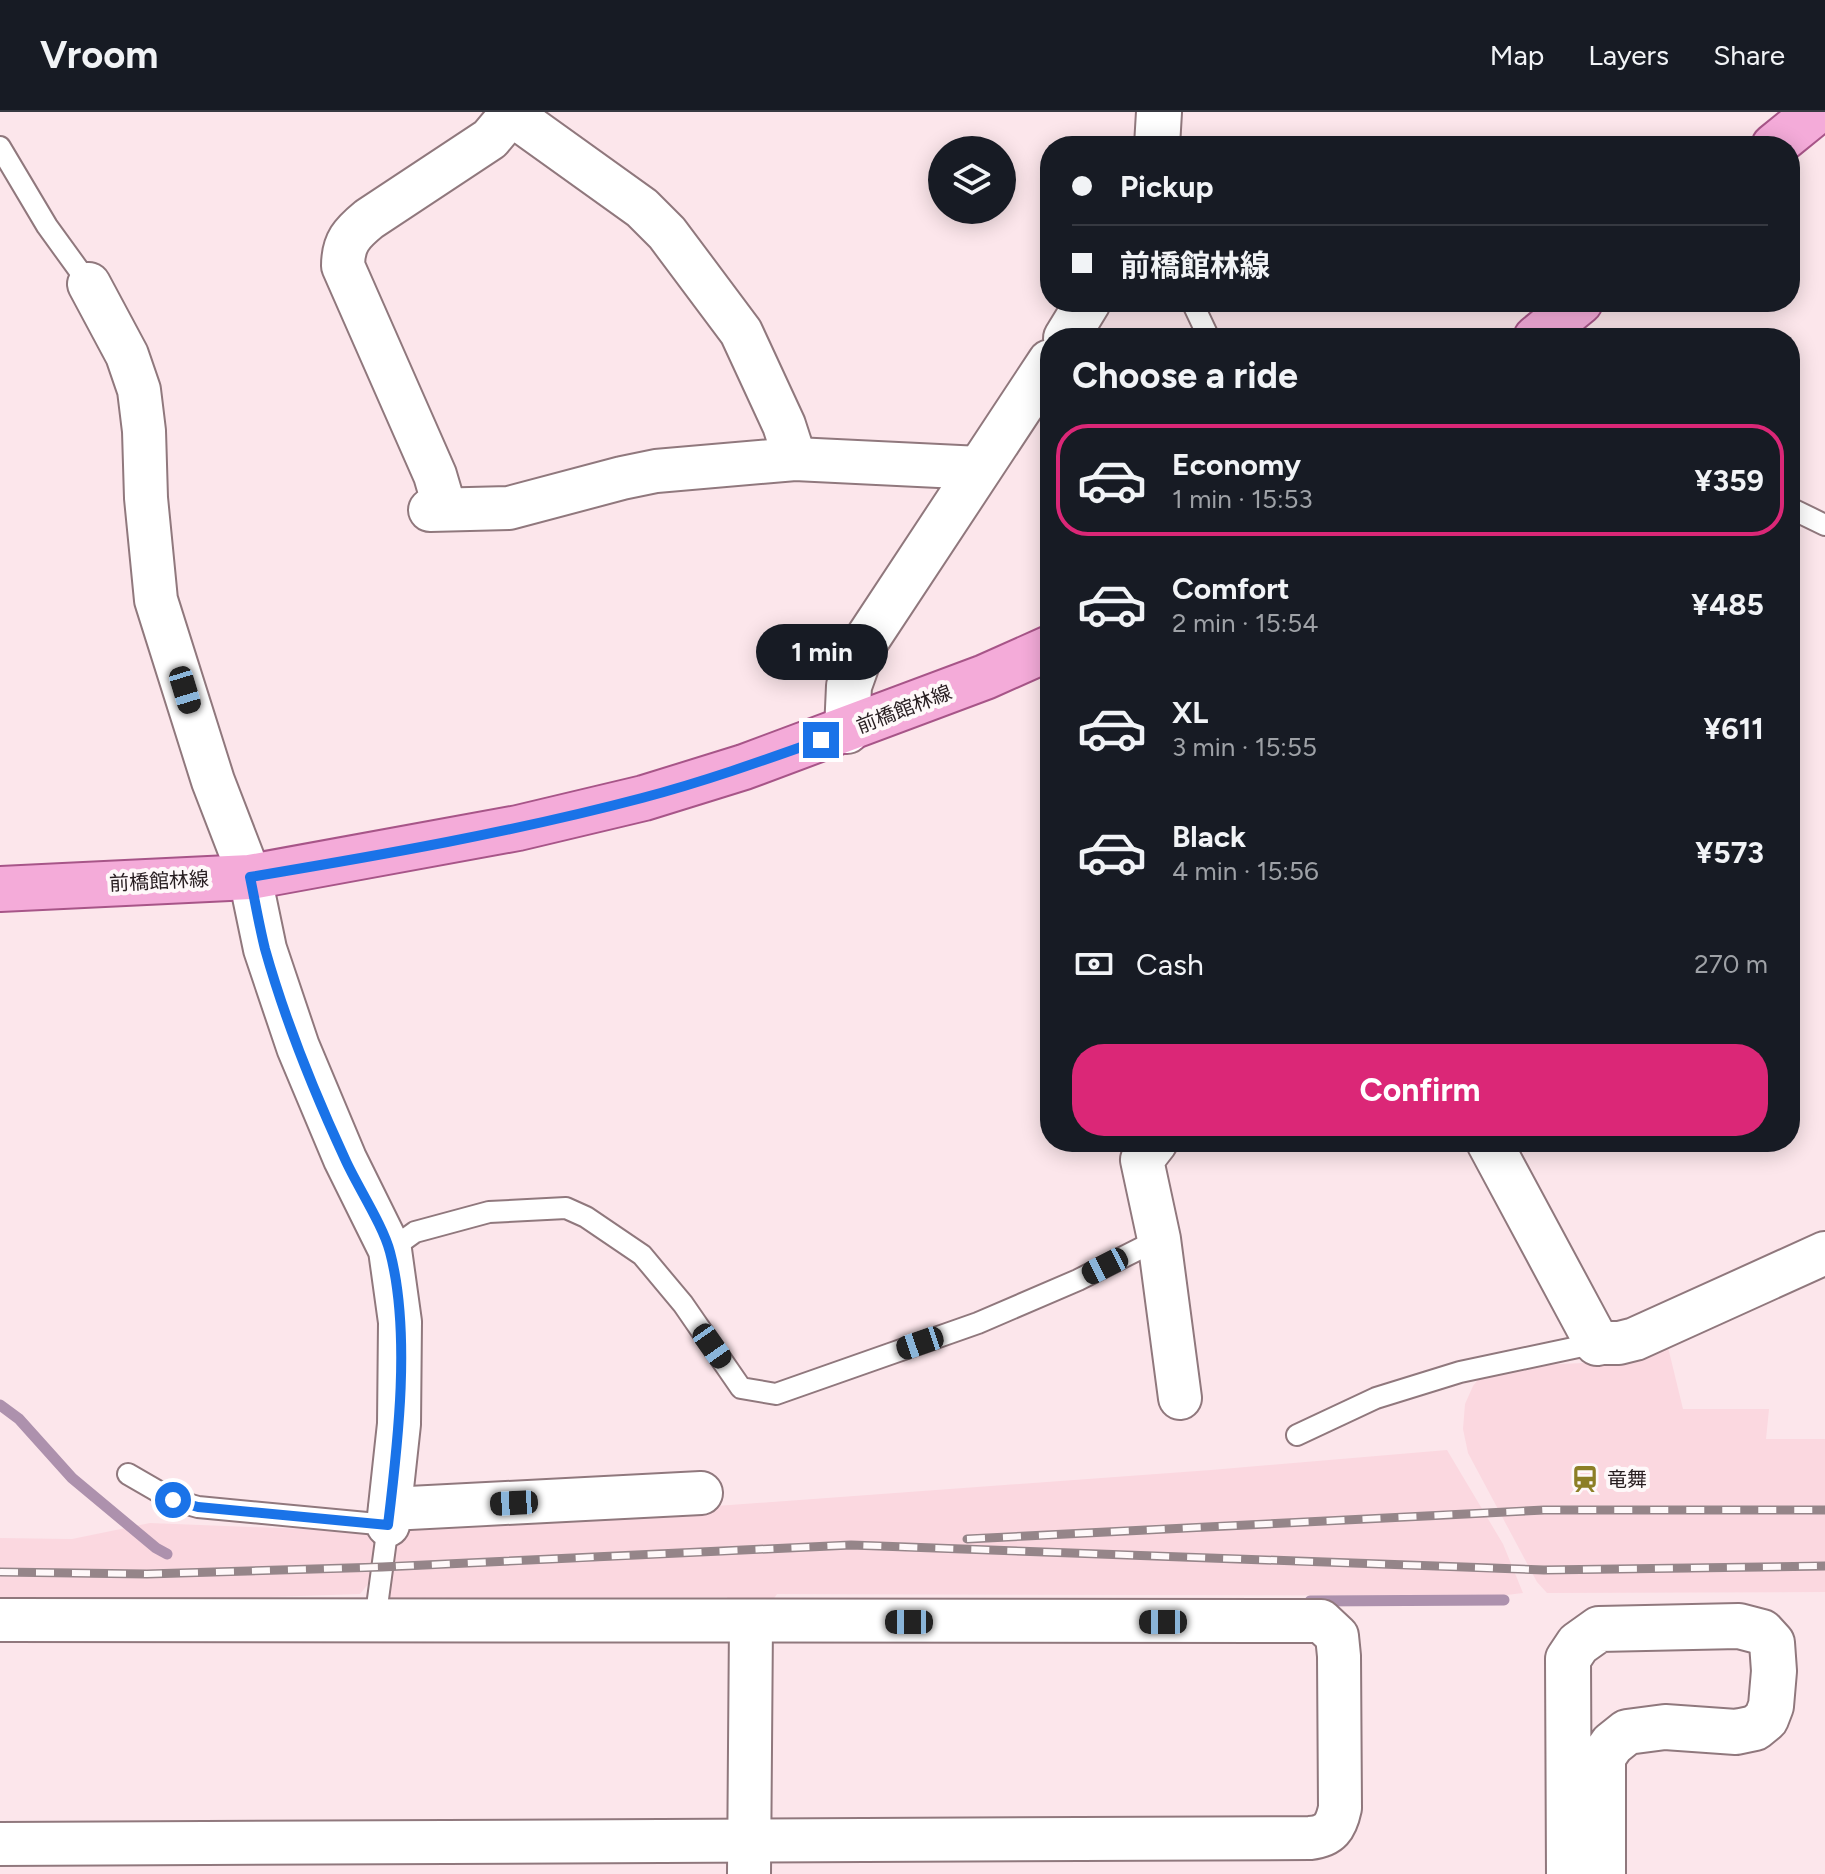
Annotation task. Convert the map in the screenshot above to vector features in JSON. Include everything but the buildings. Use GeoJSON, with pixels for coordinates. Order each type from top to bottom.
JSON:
{"type":"FeatureCollection","features":[{"type":"Feature","properties":{"kind":"main road"},"geometry":{"type":"LineString","coordinates":[[1786,136],[1816,112]]}},
{"type":"Feature","properties":{"kind":"main road"},"geometry":{"type":"LineString","coordinates":[[1548,328],[1568,312]]}},
{"type":"Feature","properties":{"kind":"main road","name":"前橋館林線"},"geometry":{"type":"LineString","coordinates":[[0,889],[250,877],[487,834],[644,798],[744,767],[847,731],[1040,652]]}},
{"type":"Feature","properties":{"kind":"street"},"geometry":{"type":"LineString","coordinates":[[1158,136],[1159,112]]}},
{"type":"Feature","properties":{"kind":"street"},"geometry":{"type":"LineString","coordinates":[[795,459],[784,425],[741,332],[667,233],[642,208],[510,113],[490,139],[369,219],[351,234],[343,249],[343,266],[435,475],[438,510],[509,508],[656,471],[795,459],[980,468]]}},
{"type":"Feature","properties":{"kind":"street"},"geometry":{"type":"LineString","coordinates":[[89,284],[127,355],[139,390],[156,600],[213,781],[250,877],[265,949],[298,1047],[345,1159],[390,1250],[400,1322],[399,1424],[389,1517],[701,1493]]}},
{"type":"Feature","properties":{"kind":"street"},"geometry":{"type":"LineString","coordinates":[[847,731],[849,686],[864,644],[1040,377]]}},
{"type":"Feature","properties":{"kind":"street"},"geometry":{"type":"LineString","coordinates":[[1148,1152],[1142,1160],[1159,1239],[1180,1398]]}},
{"type":"Feature","properties":{"kind":"street"},"geometry":{"type":"LineString","coordinates":[[1494,1152],[1597,1343],[1635,1339],[1825,1253]]}},
{"type":"Feature","properties":{"kind":"street"},"geometry":{"type":"LineString","coordinates":[[0,1620],[1321,1621],[1337,1636],[1340,1808],[1337,1824],[1331,1831],[1322,1837],[1310,1838],[749,1856],[0,1844]]}},
{"type":"Feature","properties":{"kind":"street"},"geometry":{"type":"LineString","coordinates":[[749,1856],[751,1622]]}},
{"type":"Feature","properties":{"kind":"street"},"geometry":{"type":"LineString","coordinates":[[1569,1874],[1568,1659],[1578,1644],[1599,1629],[1739,1626],[1762,1632],[1772,1643],[1774,1671],[1771,1706],[1766,1719],[1755,1728],[1736,1732],[1665,1727],[1627,1732],[1612,1744],[1603,1757],[1603,1874]]}},
{"type":"Feature","properties":{"kind":"lane"},"geometry":{"type":"LineString","coordinates":[[0,147],[47,226],[89,284]]}},
{"type":"Feature","properties":{"kind":"lane"},"geometry":{"type":"LineString","coordinates":[[1800,513],[1825,525]]}},
{"type":"Feature","properties":{"kind":"lane"},"geometry":{"type":"LineString","coordinates":[[390,1250],[415,1232],[489,1212],[566,1208],[586,1217],[642,1255],[683,1304],[741,1388],[776,1394],[978,1323],[1078,1280],[1159,1239]]}},
{"type":"Feature","properties":{"kind":"lane"},"geometry":{"type":"LineString","coordinates":[[1297,1435],[1376,1398],[1460,1372],[1597,1343]]}},
{"type":"Feature","properties":{"kind":"lane"},"geometry":{"type":"LineString","coordinates":[[128,1474],[173,1500],[198,1507],[389,1517],[375,1621]]}},
{"type":"Feature","properties":{"kind":"shaded area"},"geometry":{"type":"Polygon","coordinates":[[[1666,1339],[1683,1409],[1769,1409],[1766,1439],[1825,1439],[1825,1592],[1547,1593],[1537,1582],[1468,1453],[1463,1429],[1465,1404],[1473,1386],[1480,1377],[1538,1365],[1606,1362],[1666,1339]]]}},
{"type":"Feature","properties":{"kind":"shaded area"},"geometry":{"type":"Polygon","coordinates":[[[1447,1450],[1503,1544],[1523,1593],[1498,1596],[777,1594],[768,1607],[731,1608],[727,1597],[390,1598],[388,1578],[396,1523],[484,1523],[1447,1450]]]}},
{"type":"Feature","properties":{"kind":"shaded area"},"geometry":{"type":"Polygon","coordinates":[[[150,1523],[377,1532],[374,1577],[360,1594],[147,1601],[0,1600],[0,1538],[72,1539],[150,1523]]]}},
{"type":"Feature","properties":{"kind":"waterway"},"geometry":{"type":"LineString","coordinates":[[0,1405],[19,1419],[72,1478],[167,1554]]}},
{"type":"Feature","properties":{"kind":"waterway"},"geometry":{"type":"LineString","coordinates":[[1310,1601],[1504,1600]]}},
{"type":"Feature","properties":{"kind":"railway"},"geometry":{"type":"LineString","coordinates":[[967,1539],[1544,1510],[1825,1510]]}},
{"type":"Feature","properties":{"kind":"railway"},"geometry":{"type":"LineString","coordinates":[[0,1572],[147,1574],[382,1567],[851,1545],[1544,1570],[1825,1566]]}},
{"type":"Feature","properties":{"kind":"place","name":"竜舞"},"geometry":{"type":"Point","coordinates":[1585,1479]}},
{"type":"Feature","properties":{"kind":"route"},"geometry":{"type":"LineString","coordinates":[[173,1500],[198,1507],[388,1525],[399,1424],[400,1347],[400,1322],[390,1250],[345,1159],[298,1047],[265,949],[250,877],[518,828],[644,798],[821,740]]}}]}
